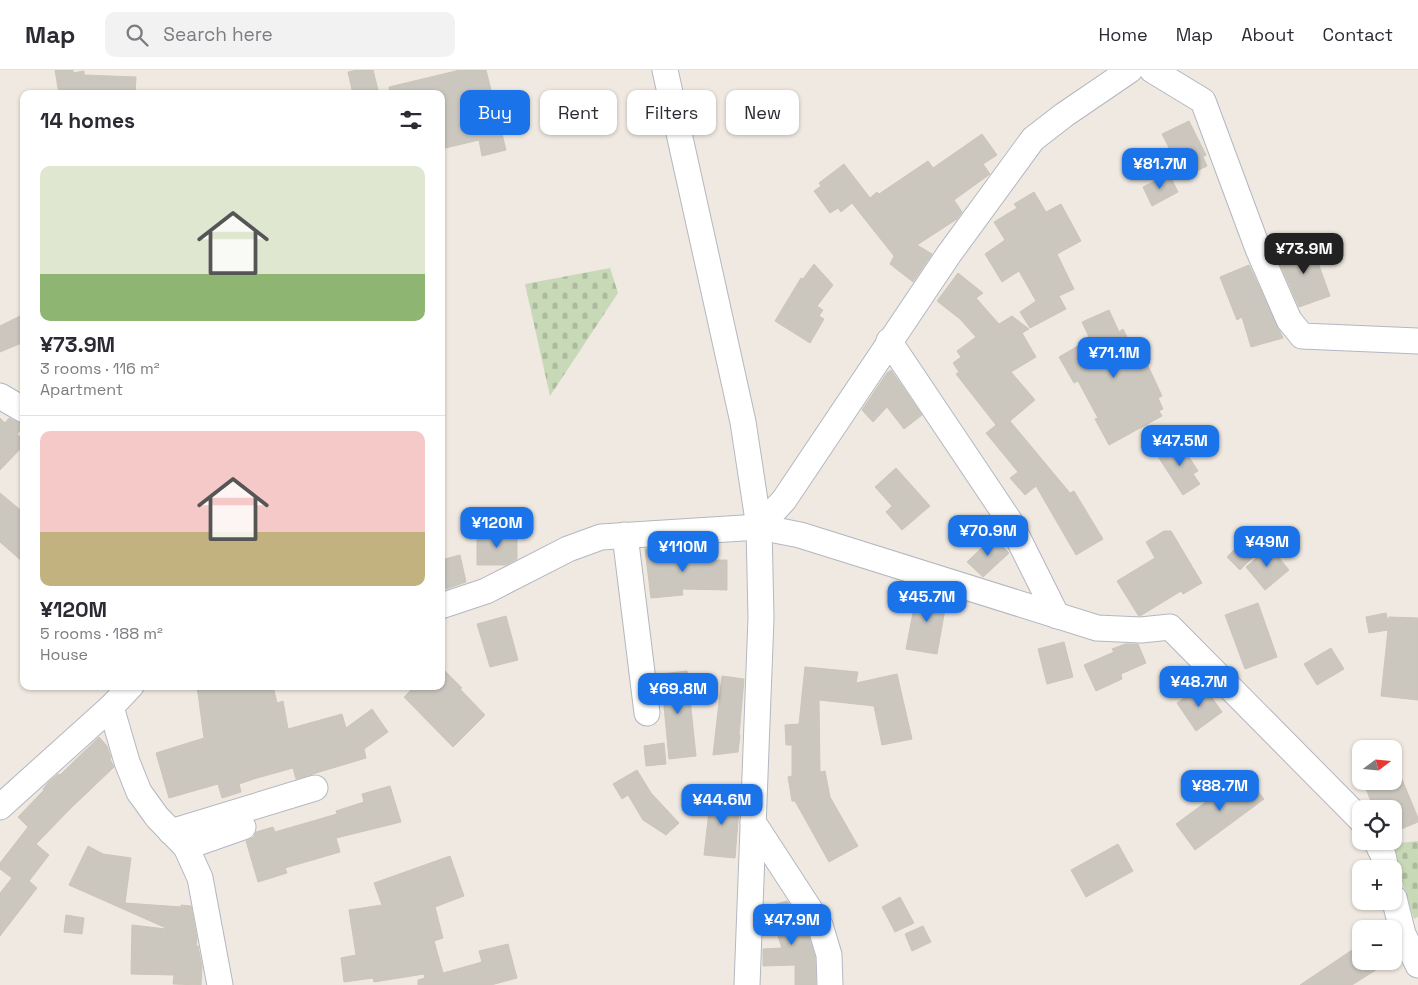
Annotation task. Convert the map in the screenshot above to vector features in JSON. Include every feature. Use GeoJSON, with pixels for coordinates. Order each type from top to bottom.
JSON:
{"type":"FeatureCollection","features":[{"type":"Feature","properties":{"kind":"street"},"geometry":{"type":"LineString","coordinates":[[665,70],[742,422],[758,527],[761,618],[747,985]]}},
{"type":"Feature","properties":{"kind":"street"},"geometry":{"type":"LineString","coordinates":[[758,527],[784,500],[949,254],[1033,139],[1064,115],[1130,70]]}},
{"type":"Feature","properties":{"kind":"street"},"geometry":{"type":"LineString","coordinates":[[1152,70],[1203,101],[1258,249],[1288,320],[1302,336],[1418,341]]}},
{"type":"Feature","properties":{"kind":"street"},"geometry":{"type":"LineString","coordinates":[[889,341],[1009,520],[1057,616]]}},
{"type":"Feature","properties":{"kind":"street"},"geometry":{"type":"LineString","coordinates":[[445,605],[486,591],[568,549],[601,537],[758,527],[800,535],[1097,628],[1141,630],[1170,627],[1352,811]]}},
{"type":"Feature","properties":{"kind":"street"},"geometry":{"type":"LineString","coordinates":[[625,535],[647,713]]}},
{"type":"Feature","properties":{"kind":"street"},"geometry":{"type":"LineString","coordinates":[[0,807],[128,690]]}},
{"type":"Feature","properties":{"kind":"street"},"geometry":{"type":"LineString","coordinates":[[111,707],[127,762],[139,792],[157,817],[179,839],[200,878],[220,985]]}},
{"type":"Feature","properties":{"kind":"street"},"geometry":{"type":"LineString","coordinates":[[179,839],[318,794]]}},
{"type":"Feature","properties":{"kind":"street"},"geometry":{"type":"LineString","coordinates":[[753,822],[820,925],[829,955],[830,985]]}},
{"type":"Feature","properties":{"kind":"street"},"geometry":{"type":"LineString","coordinates":[[1397,910],[1403,934],[1418,965]]}},
{"type":"Feature","properties":{"kind":"green space"},"geometry":{"type":"Polygon","coordinates":[[[610,268],[618,293],[550,396],[525,284],[610,268]]]}},
{"type":"Feature","properties":{"kind":"green space"},"geometry":{"type":"Polygon","coordinates":[[[1418,841],[1418,917],[1414,919],[1402,882],[1402,860],[1395,860],[1392,850],[1402,850],[1402,843],[1418,841]]]}},
{"type":"Feature","properties":{"kind":"building"},"geometry":{"type":"Polygon","coordinates":[[[55,70],[73,70],[73,73],[84,71],[84,75],[136,77],[135,90],[58,90],[55,70]]]}},
{"type":"Feature","properties":{"kind":"building"},"geometry":{"type":"Polygon","coordinates":[[[373,70],[378,90],[352,90],[348,72],[373,70]]]}},
{"type":"Feature","properties":{"kind":"building"},"geometry":{"type":"Polygon","coordinates":[[[460,70],[486,70],[491,90],[460,90],[460,135],[502,135],[506,150],[482,156],[479,140],[445,148],[445,90],[389,90],[389,87],[460,70]]]}},
{"type":"Feature","properties":{"kind":"building"},"geometry":{"type":"Polygon","coordinates":[[[1189,121],[1206,155],[1203,157],[1207,166],[1184,177],[1162,134],[1189,121]]]}},
{"type":"Feature","properties":{"kind":"building"},"geometry":{"type":"Polygon","coordinates":[[[982,134],[997,155],[983,164],[990,174],[954,200],[962,212],[957,219],[917,245],[932,254],[913,282],[890,264],[894,256],[852,203],[841,212],[838,208],[830,213],[814,191],[821,186],[819,183],[844,164],[870,198],[928,161],[933,168],[982,134]]]}},
{"type":"Feature","properties":{"kind":"building"},"geometry":{"type":"Polygon","coordinates":[[[1169,174],[1178,192],[1152,206],[1143,187],[1169,174]]]}},
{"type":"Feature","properties":{"kind":"building"},"geometry":{"type":"Polygon","coordinates":[[[1034,192],[1046,212],[1061,204],[1081,241],[1057,254],[1074,289],[1059,296],[1066,309],[1030,328],[1020,312],[1036,301],[1019,271],[1002,282],[985,254],[1005,240],[994,222],[1017,208],[1014,204],[1034,192]]]}},
{"type":"Feature","properties":{"kind":"building"},"geometry":{"type":"Polygon","coordinates":[[[1311,243],[1330,296],[1299,307],[1276,255],[1311,243]]]}},
{"type":"Feature","properties":{"kind":"building"},"geometry":{"type":"Polygon","coordinates":[[[814,264],[833,285],[817,306],[823,310],[819,316],[824,319],[810,343],[775,321],[801,278],[803,279],[814,264]]]}},
{"type":"Feature","properties":{"kind":"building"},"geometry":{"type":"Polygon","coordinates":[[[1249,265],[1283,338],[1251,347],[1242,317],[1237,320],[1220,277],[1249,265]]]}},
{"type":"Feature","properties":{"kind":"building"},"geometry":{"type":"Polygon","coordinates":[[[958,273],[983,293],[976,298],[999,324],[1012,316],[1029,329],[1022,333],[1036,357],[1011,372],[1035,400],[1010,421],[1070,493],[1074,491],[1103,539],[1076,555],[1036,486],[1025,495],[1010,478],[1018,472],[986,433],[996,425],[956,374],[959,372],[953,363],[961,357],[957,351],[976,337],[960,319],[937,301],[958,273]]]}},
{"type":"Feature","properties":{"kind":"building"},"geometry":{"type":"Polygon","coordinates":[[[1109,310],[1119,332],[1123,329],[1137,358],[1143,355],[1162,396],[1158,398],[1163,409],[1159,411],[1162,416],[1109,445],[1095,419],[1098,418],[1078,381],[1074,383],[1059,357],[1090,339],[1082,322],[1109,310]]]}},
{"type":"Feature","properties":{"kind":"building"},"geometry":{"type":"Polygon","coordinates":[[[20,316],[20,344],[0,352],[0,326],[20,316]]]}},
{"type":"Feature","properties":{"kind":"building"},"geometry":{"type":"Polygon","coordinates":[[[891,370],[922,415],[904,429],[887,407],[873,422],[862,410],[891,370]]]}},
{"type":"Feature","properties":{"kind":"building"},"geometry":{"type":"Polygon","coordinates":[[[0,418],[5,423],[9,418],[20,424],[20,430],[17,434],[20,437],[20,449],[0,470],[0,418]]]}},
{"type":"Feature","properties":{"kind":"building"},"geometry":{"type":"Polygon","coordinates":[[[1178,440],[1198,471],[1193,474],[1200,484],[1183,495],[1157,455],[1178,440]]]}},
{"type":"Feature","properties":{"kind":"building"},"geometry":{"type":"Polygon","coordinates":[[[896,468],[930,506],[902,530],[886,512],[892,506],[875,487],[896,468]]]}},
{"type":"Feature","properties":{"kind":"building"},"geometry":{"type":"Polygon","coordinates":[[[0,493],[20,510],[20,560],[0,542],[0,493]]]}},
{"type":"Feature","properties":{"kind":"building"},"geometry":{"type":"Polygon","coordinates":[[[1164,531],[1171,531],[1202,583],[1183,594],[1181,591],[1140,616],[1117,581],[1155,558],[1146,542],[1164,531]]]}},
{"type":"Feature","properties":{"kind":"building"},"geometry":{"type":"Polygon","coordinates":[[[477,534],[517,534],[517,559],[506,565],[477,565],[477,534]]]}},
{"type":"Feature","properties":{"kind":"building"},"geometry":{"type":"Polygon","coordinates":[[[993,537],[1009,553],[983,577],[967,562],[993,537]]]}},
{"type":"Feature","properties":{"kind":"building"},"geometry":{"type":"Polygon","coordinates":[[[1243,541],[1256,554],[1240,570],[1227,557],[1243,541]]]}},
{"type":"Feature","properties":{"kind":"building"},"geometry":{"type":"Polygon","coordinates":[[[677,547],[679,560],[727,560],[727,590],[682,589],[683,595],[651,598],[645,549],[677,547]]]}},
{"type":"Feature","properties":{"kind":"building"},"geometry":{"type":"Polygon","coordinates":[[[1270,547],[1289,570],[1265,590],[1246,567],[1270,547]]]}},
{"type":"Feature","properties":{"kind":"building"},"geometry":{"type":"Polygon","coordinates":[[[460,555],[466,582],[446,589],[445,559],[460,555]]]}},
{"type":"Feature","properties":{"kind":"building"},"geometry":{"type":"Polygon","coordinates":[[[917,592],[947,598],[937,654],[906,649],[917,592]]]}},
{"type":"Feature","properties":{"kind":"building"},"geometry":{"type":"Polygon","coordinates":[[[1258,603],[1277,657],[1245,669],[1225,615],[1258,603]]]}},
{"type":"Feature","properties":{"kind":"building"},"geometry":{"type":"Polygon","coordinates":[[[1386,613],[1388,622],[1389,617],[1418,618],[1418,700],[1381,696],[1388,630],[1369,633],[1366,617],[1386,613]]]}},
{"type":"Feature","properties":{"kind":"building"},"geometry":{"type":"Polygon","coordinates":[[[506,616],[518,660],[490,667],[477,624],[506,616]]]}},
{"type":"Feature","properties":{"kind":"building"},"geometry":{"type":"Polygon","coordinates":[[[1064,642],[1073,677],[1047,684],[1038,649],[1064,642]]]}},
{"type":"Feature","properties":{"kind":"building"},"geometry":{"type":"Polygon","coordinates":[[[1125,644],[1138,644],[1146,663],[1121,674],[1122,679],[1096,691],[1084,665],[1114,652],[1112,649],[1125,644]]]}},
{"type":"Feature","properties":{"kind":"building"},"geometry":{"type":"Polygon","coordinates":[[[1331,648],[1344,669],[1317,685],[1304,664],[1331,648]]]}},
{"type":"Feature","properties":{"kind":"building"},"geometry":{"type":"Polygon","coordinates":[[[805,667],[858,672],[856,683],[897,674],[912,739],[882,745],[874,706],[819,700],[820,772],[825,771],[830,797],[858,846],[829,862],[795,801],[792,801],[788,777],[792,776],[792,745],[786,745],[785,725],[799,724],[805,667]]]}},
{"type":"Feature","properties":{"kind":"building"},"geometry":{"type":"Polygon","coordinates":[[[445,671],[485,715],[453,747],[404,697],[411,690],[445,690],[445,671]]]}},
{"type":"Feature","properties":{"kind":"building"},"geometry":{"type":"Polygon","coordinates":[[[687,671],[696,756],[669,759],[661,674],[687,671]]]}},
{"type":"Feature","properties":{"kind":"building"},"geometry":{"type":"Polygon","coordinates":[[[722,676],[744,679],[740,735],[738,752],[713,755],[722,676]]]}},
{"type":"Feature","properties":{"kind":"building"},"geometry":{"type":"Polygon","coordinates":[[[1203,685],[1222,712],[1196,731],[1177,703],[1203,685]]]}},
{"type":"Feature","properties":{"kind":"building"},"geometry":{"type":"Polygon","coordinates":[[[198,690],[274,690],[277,703],[283,701],[288,729],[342,714],[346,728],[372,709],[388,732],[364,749],[366,758],[296,779],[293,768],[257,778],[239,784],[241,792],[222,798],[218,784],[169,798],[156,753],[204,738],[198,690]]]}},
{"type":"Feature","properties":{"kind":"building"},"geometry":{"type":"Polygon","coordinates":[[[99,737],[107,746],[114,767],[36,844],[49,855],[29,881],[37,888],[0,936],[0,893],[12,878],[0,869],[0,863],[28,827],[18,817],[44,790],[48,783],[58,774],[60,775],[99,737]]]}},
{"type":"Feature","properties":{"kind":"building"},"geometry":{"type":"Polygon","coordinates":[[[664,743],[666,764],[646,766],[644,746],[664,743]]]}},
{"type":"Feature","properties":{"kind":"building"},"geometry":{"type":"Polygon","coordinates":[[[637,770],[651,793],[679,823],[666,835],[643,820],[628,795],[622,799],[613,784],[637,770]]]}},
{"type":"Feature","properties":{"kind":"building"},"geometry":{"type":"Polygon","coordinates":[[[1244,774],[1264,799],[1195,850],[1176,824],[1244,774]]]}},
{"type":"Feature","properties":{"kind":"building"},"geometry":{"type":"Polygon","coordinates":[[[1402,779],[1418,822],[1402,829],[1402,800],[1370,800],[1367,790],[1402,790],[1402,779]]]}},
{"type":"Feature","properties":{"kind":"building"},"geometry":{"type":"Polygon","coordinates":[[[390,786],[401,822],[336,838],[340,852],[285,868],[287,873],[258,882],[246,841],[254,837],[256,832],[273,827],[275,832],[337,814],[336,811],[364,802],[362,794],[390,786]]]}},
{"type":"Feature","properties":{"kind":"building"},"geometry":{"type":"Polygon","coordinates":[[[711,794],[740,797],[735,858],[704,855],[711,794]]]}},
{"type":"Feature","properties":{"kind":"building"},"geometry":{"type":"Polygon","coordinates":[[[1118,844],[1133,871],[1086,897],[1071,870],[1118,844]]]}},
{"type":"Feature","properties":{"kind":"building"},"geometry":{"type":"Polygon","coordinates":[[[88,846],[103,854],[131,858],[125,903],[191,906],[197,939],[196,946],[198,946],[202,967],[201,985],[173,984],[174,975],[131,974],[132,925],[166,928],[69,885],[88,846]]]}},
{"type":"Feature","properties":{"kind":"building"},"geometry":{"type":"Polygon","coordinates":[[[450,856],[464,896],[435,907],[443,938],[434,941],[443,973],[482,962],[479,951],[508,944],[517,978],[491,985],[418,985],[418,980],[425,978],[424,974],[374,982],[373,978],[344,982],[341,958],[356,955],[349,910],[382,905],[374,883],[450,856]]]}},
{"type":"Feature","properties":{"kind":"building"},"geometry":{"type":"Polygon","coordinates":[[[900,897],[914,923],[895,932],[882,907],[900,897]]]}},
{"type":"Feature","properties":{"kind":"building"},"geometry":{"type":"Polygon","coordinates":[[[787,901],[807,931],[815,957],[816,985],[795,985],[795,965],[763,966],[763,949],[782,948],[772,918],[777,917],[773,905],[787,901]]]}},
{"type":"Feature","properties":{"kind":"building"},"geometry":{"type":"Polygon","coordinates":[[[66,915],[84,918],[82,934],[64,932],[66,915]]]}},
{"type":"Feature","properties":{"kind":"building"},"geometry":{"type":"Polygon","coordinates":[[[923,926],[931,942],[912,951],[905,934],[923,926]]]}},
{"type":"Feature","properties":{"kind":"building"},"geometry":{"type":"Polygon","coordinates":[[[1352,950],[1352,970],[1376,970],[1352,985],[1300,985],[1352,950]]]}}]}
